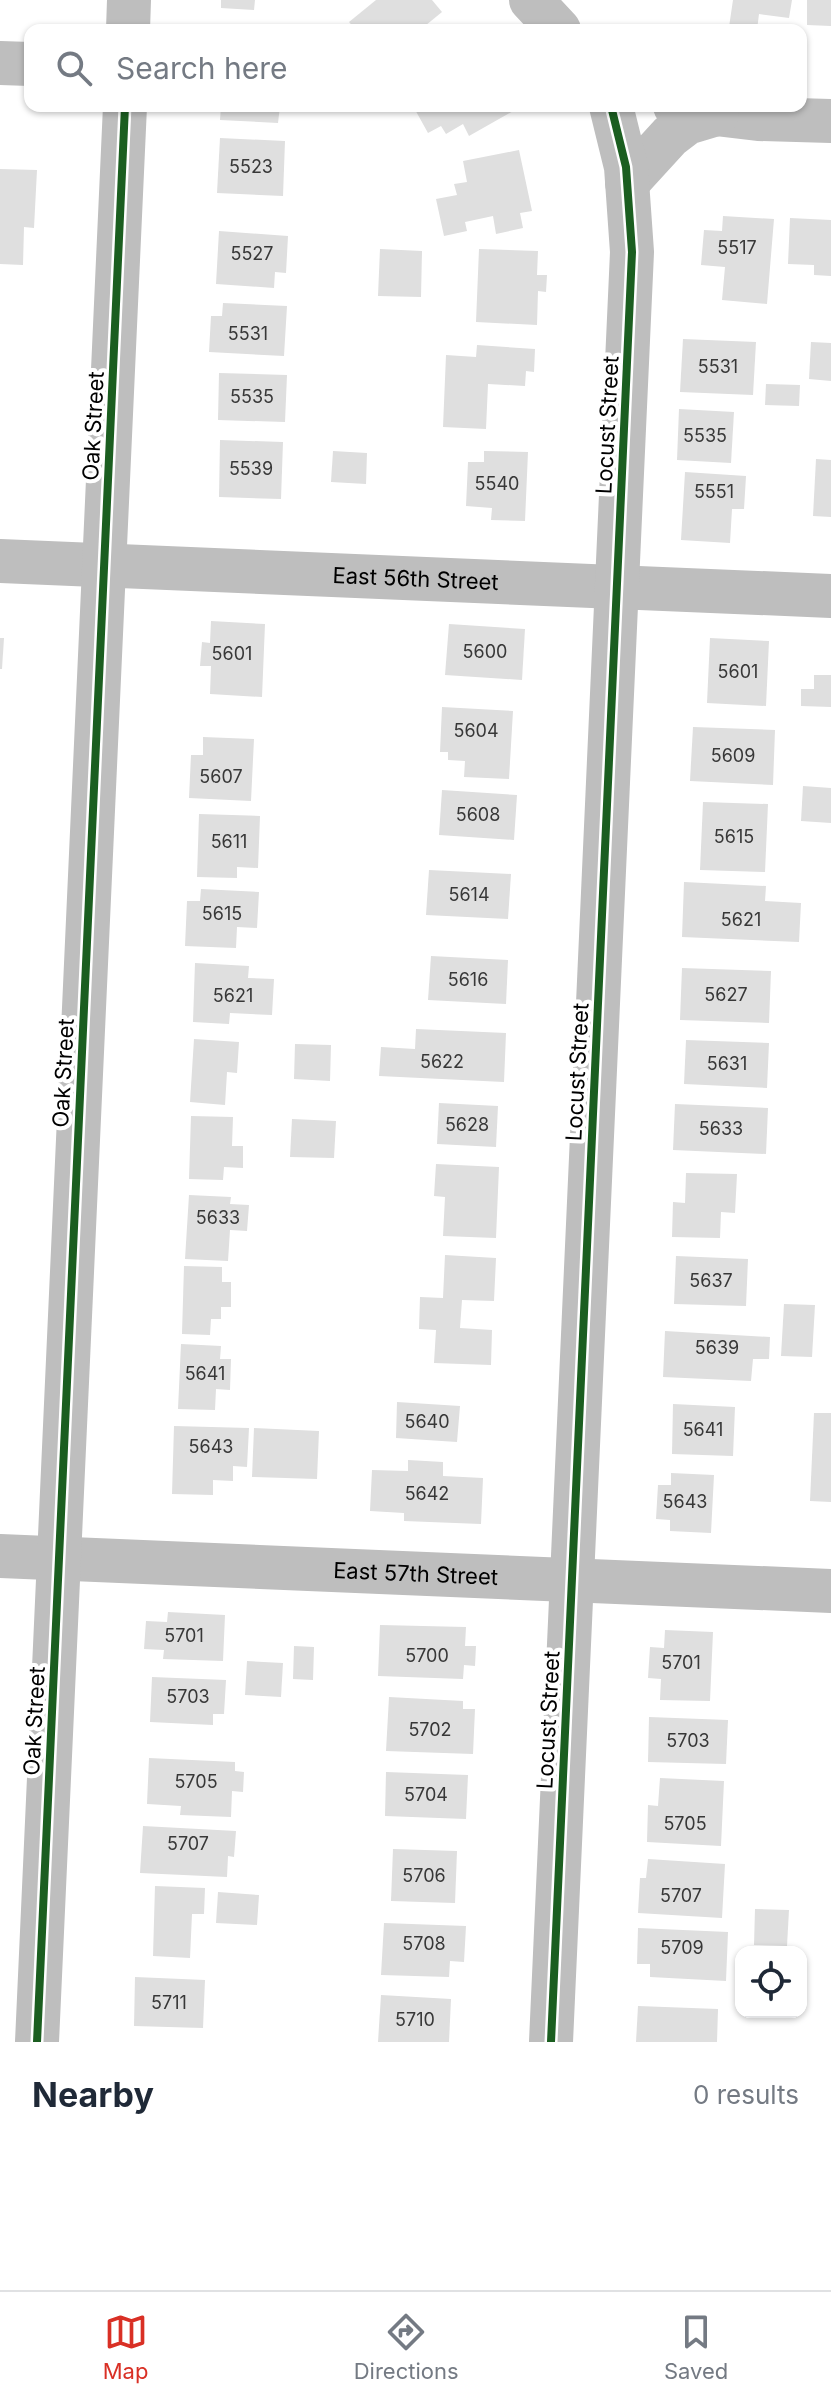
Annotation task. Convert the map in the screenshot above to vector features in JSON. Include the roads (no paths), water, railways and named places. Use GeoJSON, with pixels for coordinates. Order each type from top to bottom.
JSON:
{"type":"FeatureCollection","features":[{"type":"Feature","properties":{"kind":"street"},"geometry":{"type":"LineString","coordinates":[[128,24],[129,0]]}},
{"type":"Feature","properties":{"kind":"street"},"geometry":{"type":"LineString","coordinates":[[531,0],[553,24]]}},
{"type":"Feature","properties":{"kind":"street"},"geometry":{"type":"LineString","coordinates":[[0,63],[24,64]]}},
{"type":"Feature","properties":{"kind":"street","name":"Oak Street"},"geometry":{"type":"LineString","coordinates":[[37,2042],[125,112]]}},
{"type":"Feature","properties":{"kind":"street","name":"Locust Street"},"geometry":{"type":"LineString","coordinates":[[551,2042],[632,252],[627,183],[612,112]]}},
{"type":"Feature","properties":{"kind":"street"},"geometry":{"type":"LineString","coordinates":[[700,112],[758,119],[831,121]]}},
{"type":"Feature","properties":{"kind":"street"},"geometry":{"type":"LineString","coordinates":[[627,183],[670,136],[687,123],[717,114]]}},
{"type":"Feature","properties":{"kind":"street","name":"East 56th Street"},"geometry":{"type":"LineString","coordinates":[[0,561],[831,596]]}},
{"type":"Feature","properties":{"kind":"street","name":"East 57th Street"},"geometry":{"type":"LineString","coordinates":[[0,1556],[831,1591]]}}]}
